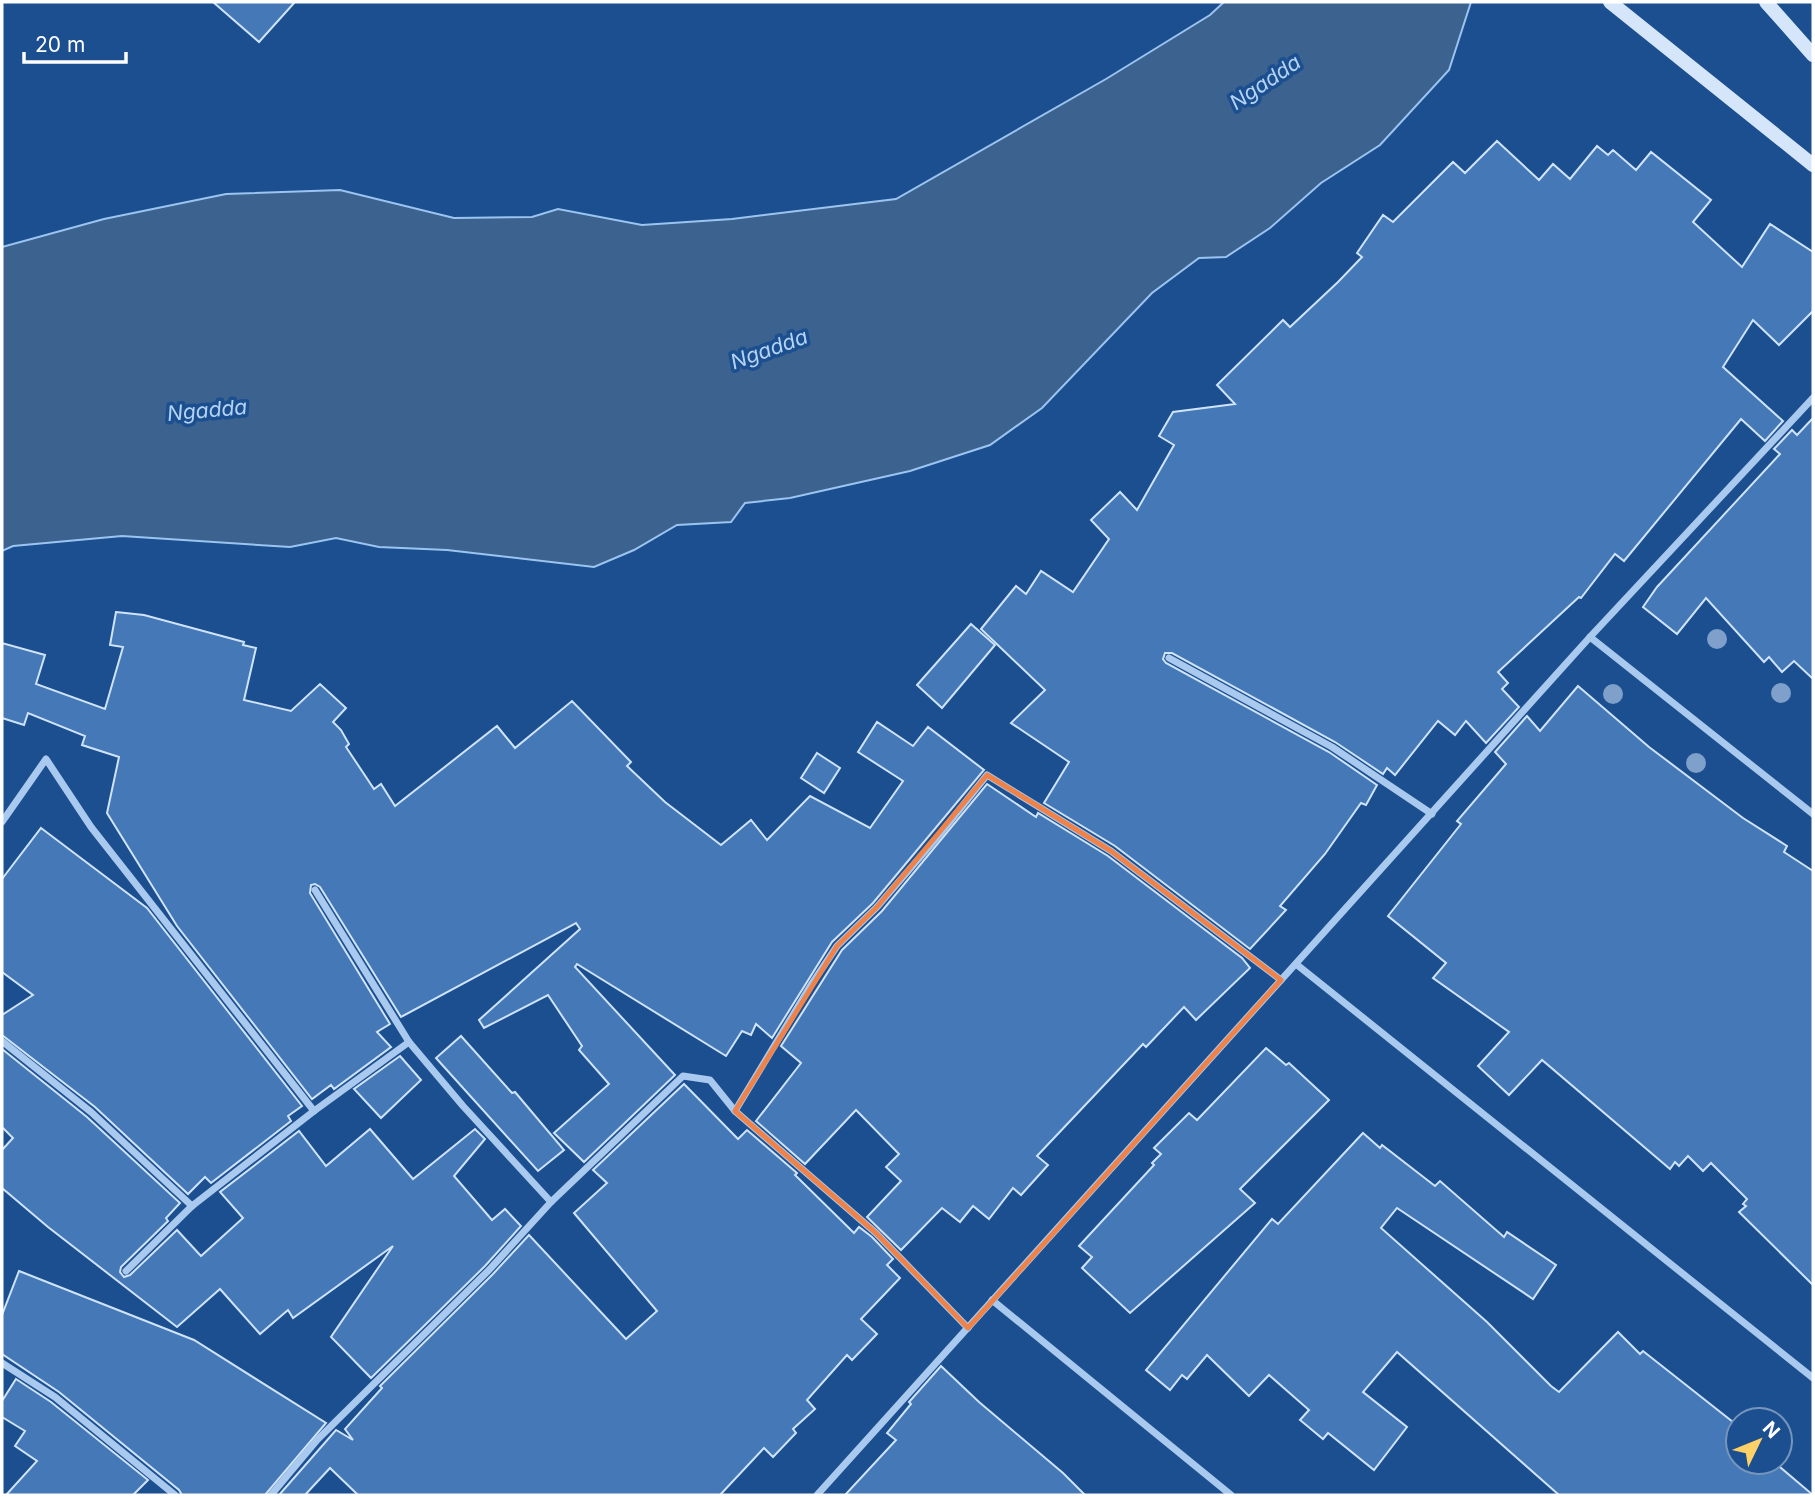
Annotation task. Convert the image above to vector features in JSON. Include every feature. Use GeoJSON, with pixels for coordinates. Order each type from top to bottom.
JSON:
{"type":"FeatureCollection","features":[{"type":"Feature","properties":{"kind":"main road"},"geometry":{"type":"LineString","coordinates":[[1610,2],[1813,166]]}},
{"type":"Feature","properties":{"kind":"main road"},"geometry":{"type":"LineString","coordinates":[[1766,2],[1813,55]]}},
{"type":"Feature","properties":{"kind":"street"},"geometry":{"type":"LineString","coordinates":[[817,1495],[1590,637],[1813,398]]}},
{"type":"Feature","properties":{"kind":"street"},"geometry":{"type":"LineString","coordinates":[[1590,637],[1813,814]]}},
{"type":"Feature","properties":{"kind":"street"},"geometry":{"type":"LineString","coordinates":[[1169,657],[1332,747],[1432,814]]}},
{"type":"Feature","properties":{"kind":"street"},"geometry":{"type":"LineString","coordinates":[[2,822],[46,759],[90,827],[314,1111]]}},
{"type":"Feature","properties":{"kind":"street"},"geometry":{"type":"LineString","coordinates":[[735,1111],[837,946],[877,907],[987,775],[1111,850],[1282,980]]}},
{"type":"Feature","properties":{"kind":"street"},"geometry":{"type":"LineString","coordinates":[[315,890],[409,1042],[551,1202]]}},
{"type":"Feature","properties":{"kind":"street"},"geometry":{"type":"LineString","coordinates":[[1296,964],[1813,1378]]}},
{"type":"Feature","properties":{"kind":"street"},"geometry":{"type":"LineString","coordinates":[[2,1041],[91,1112],[192,1206]]}},
{"type":"Feature","properties":{"kind":"street"},"geometry":{"type":"LineString","coordinates":[[126,1271],[192,1206],[314,1111],[409,1042]]}},
{"type":"Feature","properties":{"kind":"street"},"geometry":{"type":"LineString","coordinates":[[271,1495],[317,1440],[489,1270],[551,1202],[683,1076],[710,1080],[735,1111],[876,1233],[968,1328]]}},
{"type":"Feature","properties":{"kind":"street"},"geometry":{"type":"LineString","coordinates":[[992,1300],[1231,1495]]}},
{"type":"Feature","properties":{"kind":"street"},"geometry":{"type":"LineString","coordinates":[[2,1363],[55,1397],[175,1495]]}},
{"type":"Feature","properties":{"kind":"highlighted area"},"geometry":{"type":"Polygon","coordinates":[[[987,775],[1111,851],[1281,980],[968,1328],[876,1233],[735,1111],[837,946],[877,907],[987,775]]]}},
{"type":"Feature","properties":{"kind":"water","name":"Ngadda"},"geometry":{"type":"Polygon","coordinates":[[[1224,2],[1471,2],[1449,70],[1380,145],[1321,183],[1270,228],[1226,257],[1199,258],[1152,293],[1042,408],[990,445],[910,471],[790,498],[745,503],[731,522],[677,525],[634,550],[594,567],[447,550],[379,547],[336,538],[290,547],[122,536],[13,546],[2,551],[2,247],[104,219],[226,194],[340,190],[454,218],[532,217],[558,209],[642,225],[732,219],[896,199],[1106,79],[1210,15],[1224,2]]]}},
{"type":"Feature","properties":{"kind":"building"},"geometry":{"type":"Polygon","coordinates":[[[213,2],[295,2],[259,42],[213,2]]]}},
{"type":"Feature","properties":{"kind":"building"},"geometry":{"type":"Polygon","coordinates":[[[1497,141],[1539,180],[1553,164],[1570,179],[1597,146],[1608,155],[1613,150],[1636,170],[1651,152],[1711,200],[1693,222],[1742,267],[1770,224],[1813,252],[1813,311],[1779,345],[1753,320],[1723,367],[1783,421],[1765,441],[1741,419],[1624,561],[1615,554],[1581,598],[1498,672],[1508,683],[1502,689],[1519,707],[1486,743],[1466,721],[1455,735],[1438,721],[1395,775],[1387,768],[1383,774],[1335,742],[1172,653],[1165,653],[1163,659],[1166,663],[1329,752],[1377,785],[1366,805],[1361,803],[1325,854],[1280,906],[1286,910],[1250,949],[1115,846],[1044,803],[1069,762],[1011,723],[1045,690],[981,629],[1016,586],[1026,594],[1041,571],[1073,592],[1109,539],[1091,520],[1120,492],[1137,510],[1174,445],[1159,436],[1173,412],[1235,404],[1217,385],[1283,320],[1290,327],[1338,282],[1362,257],[1357,253],[1383,215],[1393,222],[1453,162],[1465,173],[1497,141]]]}},
{"type":"Feature","properties":{"kind":"building"},"geometry":{"type":"Polygon","coordinates":[[[1813,418],[1813,679],[1794,661],[1782,672],[1769,657],[1764,662],[1706,598],[1677,634],[1643,607],[1657,587],[1780,454],[1774,449],[1792,430],[1797,435],[1813,418]]]}},
{"type":"Feature","properties":{"kind":"building"},"geometry":{"type":"Polygon","coordinates":[[[116,612],[144,615],[244,642],[243,645],[256,648],[244,700],[291,711],[320,684],[346,708],[333,722],[349,744],[346,747],[374,789],[381,784],[395,806],[497,726],[515,748],[572,701],[631,762],[627,766],[665,802],[721,845],[751,820],[767,840],[810,796],[870,828],[903,781],[858,752],[877,722],[913,746],[928,727],[984,770],[873,903],[832,942],[772,1038],[756,1024],[751,1035],[742,1031],[726,1056],[577,964],[575,967],[675,1075],[584,1162],[554,1133],[609,1084],[579,1050],[582,1046],[548,995],[484,1028],[479,1020],[580,929],[576,923],[401,1017],[320,887],[311,885],[310,893],[390,1024],[377,1032],[391,1047],[334,1089],[331,1085],[312,1099],[177,926],[107,813],[119,757],[82,745],[85,736],[28,713],[24,725],[2,718],[2,643],[45,655],[36,684],[105,709],[123,647],[110,645],[116,612]]]}},
{"type":"Feature","properties":{"kind":"building"},"geometry":{"type":"Polygon","coordinates":[[[971,624],[995,645],[942,708],[917,685],[971,624]]]}},
{"type":"Feature","properties":{"kind":"building"},"geometry":{"type":"Polygon","coordinates":[[[1578,686],[1649,747],[1743,818],[1787,846],[1784,852],[1813,871],[1813,1285],[1739,1212],[1746,1206],[1743,1204],[1747,1199],[1711,1163],[1703,1171],[1688,1156],[1679,1166],[1675,1162],[1670,1169],[1542,1060],[1509,1095],[1478,1066],[1509,1032],[1433,978],[1446,963],[1388,916],[1461,824],[1457,821],[1506,764],[1495,752],[1527,716],[1540,731],[1578,686]]]}},
{"type":"Feature","properties":{"kind":"building"},"geometry":{"type":"Polygon","coordinates":[[[817,753],[840,768],[824,793],[801,778],[817,753]]]}},
{"type":"Feature","properties":{"kind":"building"},"geometry":{"type":"Polygon","coordinates":[[[987,784],[1036,817],[1038,813],[1108,856],[1242,958],[1250,968],[1196,1020],[1184,1007],[1146,1047],[1143,1044],[1037,1156],[1048,1165],[1021,1195],[1013,1188],[989,1219],[973,1206],[960,1222],[942,1208],[901,1250],[867,1217],[901,1181],[886,1167],[899,1154],[856,1110],[805,1164],[756,1121],[801,1063],[781,1046],[842,950],[882,911],[987,784]]]}},
{"type":"Feature","properties":{"kind":"building"},"geometry":{"type":"Polygon","coordinates":[[[41,828],[147,908],[302,1106],[288,1116],[291,1121],[211,1183],[205,1177],[188,1194],[95,1107],[2,1035],[2,1015],[33,995],[2,972],[2,879],[41,828]]]}},
{"type":"Feature","properties":{"kind":"building"},"geometry":{"type":"Polygon","coordinates":[[[461,1036],[512,1093],[515,1092],[564,1150],[538,1171],[436,1058],[461,1036]]]}},
{"type":"Feature","properties":{"kind":"building"},"geometry":{"type":"Polygon","coordinates":[[[1266,1048],[1286,1065],[1289,1063],[1329,1100],[1240,1189],[1255,1203],[1130,1313],[1082,1268],[1092,1257],[1079,1246],[1154,1165],[1152,1163],[1161,1154],[1154,1148],[1189,1113],[1197,1120],[1266,1048]]]}},
{"type":"Feature","properties":{"kind":"building"},"geometry":{"type":"Polygon","coordinates":[[[2,1049],[87,1117],[180,1203],[166,1218],[168,1221],[121,1267],[120,1272],[124,1277],[130,1275],[177,1230],[201,1256],[243,1218],[220,1192],[299,1131],[326,1166],[370,1129],[413,1179],[475,1129],[485,1139],[454,1176],[492,1220],[505,1209],[521,1226],[485,1266],[371,1378],[331,1337],[393,1246],[293,1318],[288,1310],[260,1334],[220,1289],[177,1327],[2,1188],[2,1150],[13,1138],[2,1127],[2,1049]]]}},
{"type":"Feature","properties":{"kind":"building"},"geometry":{"type":"Polygon","coordinates":[[[400,1056],[421,1080],[381,1118],[354,1089],[400,1056]]]}},
{"type":"Feature","properties":{"kind":"building"},"geometry":{"type":"Polygon","coordinates":[[[684,1084],[738,1139],[747,1130],[797,1173],[795,1175],[854,1233],[859,1227],[872,1237],[893,1259],[887,1265],[900,1278],[861,1319],[877,1334],[852,1360],[847,1355],[807,1400],[815,1409],[793,1429],[796,1433],[773,1457],[764,1448],[720,1495],[358,1495],[330,1468],[305,1495],[279,1495],[336,1430],[353,1440],[345,1429],[382,1388],[380,1386],[529,1235],[626,1339],[657,1311],[574,1213],[607,1183],[593,1170],[684,1084]]]}},
{"type":"Feature","properties":{"kind":"building"},"geometry":{"type":"Polygon","coordinates":[[[1363,1133],[1435,1186],[1440,1181],[1504,1237],[1507,1232],[1556,1265],[1533,1299],[1397,1208],[1381,1228],[1487,1322],[1551,1386],[1559,1392],[1618,1332],[1640,1354],[1643,1351],[1724,1415],[1724,1476],[1791,1476],[1813,1495],[1559,1495],[1397,1352],[1363,1392],[1407,1427],[1374,1470],[1328,1433],[1323,1439],[1300,1420],[1309,1410],[1269,1375],[1249,1396],[1207,1355],[1187,1379],[1182,1375],[1170,1390],[1146,1370],[1272,1219],[1278,1224],[1363,1133]]]}},
{"type":"Feature","properties":{"kind":"building"},"geometry":{"type":"Polygon","coordinates":[[[19,1271],[194,1340],[326,1423],[265,1495],[182,1495],[59,1392],[2,1354],[2,1315],[19,1271]]]}},
{"type":"Feature","properties":{"kind":"building"},"geometry":{"type":"Polygon","coordinates":[[[941,1366],[1085,1495],[845,1495],[896,1440],[887,1433],[911,1404],[909,1402],[941,1366]]]}},
{"type":"Feature","properties":{"kind":"building"},"geometry":{"type":"Polygon","coordinates":[[[16,1379],[51,1402],[148,1480],[133,1495],[6,1495],[37,1461],[15,1446],[25,1431],[2,1417],[2,1401],[16,1379]]]}}]}
